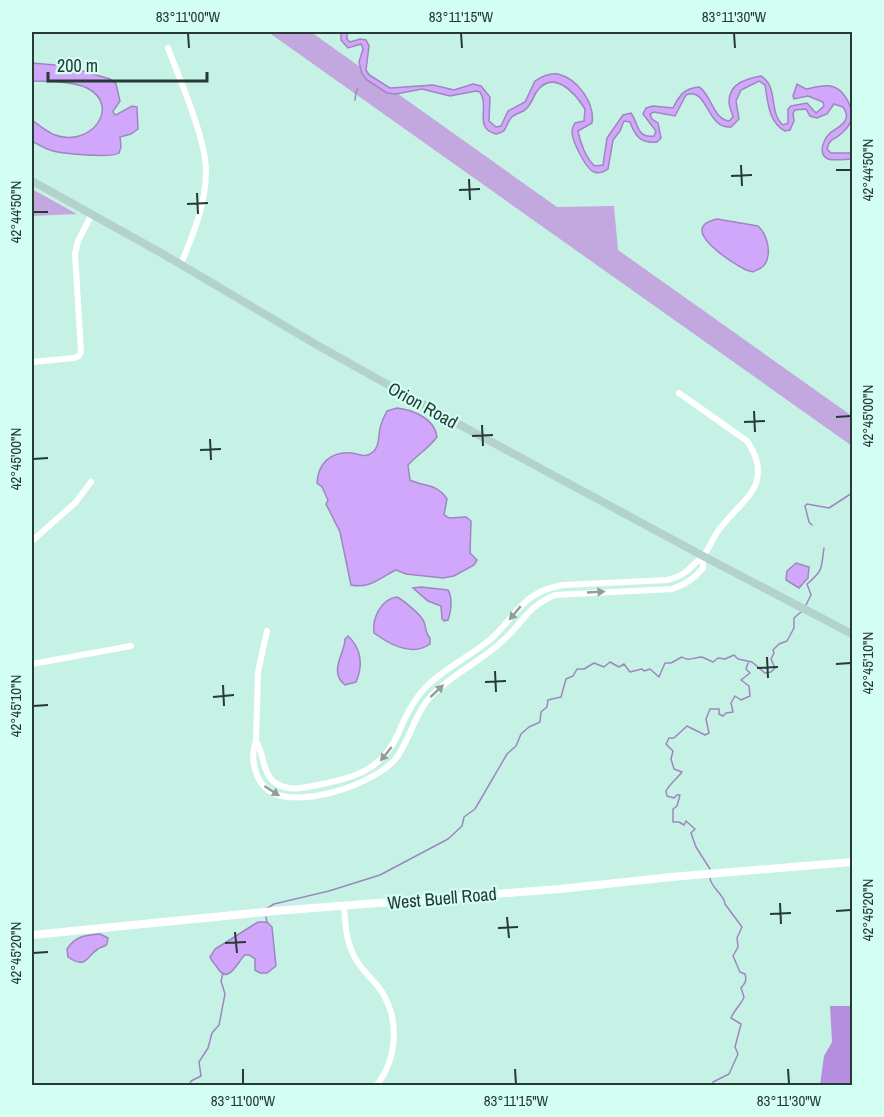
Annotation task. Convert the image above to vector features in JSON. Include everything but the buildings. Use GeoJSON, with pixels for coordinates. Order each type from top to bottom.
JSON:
{"type":"FeatureCollection","features":[{"type":"Feature","properties":{"kind":"main road","name":"Orion Road"},"geometry":{"type":"LineString","coordinates":[[32,181],[181,264],[326,351],[703,556],[852,634]]}},
{"type":"Feature","properties":{"kind":"street"},"geometry":{"type":"LineString","coordinates":[[168,48],[206,159],[204,196],[196,227],[181,264]]}},
{"type":"Feature","properties":{"kind":"street"},"geometry":{"type":"LineString","coordinates":[[32,362],[79,356],[81,351],[75,254],[78,241],[92,214]]}},
{"type":"Feature","properties":{"kind":"street"},"geometry":{"type":"LineString","coordinates":[[256,741],[261,748],[267,773],[274,782],[282,787],[305,788],[340,780],[368,770],[390,751],[415,700],[439,676],[501,630],[521,605],[534,595],[560,586],[667,580],[683,574],[703,556],[719,530],[751,492],[757,481],[758,462],[747,441],[679,393]]}},
{"type":"Feature","properties":{"kind":"street"},"geometry":{"type":"LineString","coordinates":[[32,541],[75,503],[91,482]]}},
{"type":"Feature","properties":{"kind":"street"},"geometry":{"type":"LineString","coordinates":[[267,631],[258,672],[256,741],[253,750],[256,774],[260,782],[272,793],[296,799],[343,789],[373,778],[391,764],[398,756],[424,704],[446,682],[508,636],[533,606],[547,598],[560,595],[672,588],[690,581],[703,567],[703,556]]}},
{"type":"Feature","properties":{"kind":"street"},"geometry":{"type":"LineString","coordinates":[[683,574],[690,581]]}},
{"type":"Feature","properties":{"kind":"street"},"geometry":{"type":"LineString","coordinates":[[652,581],[652,590]]}},
{"type":"Feature","properties":{"kind":"street"},"geometry":{"type":"LineString","coordinates":[[560,586],[560,595]]}},
{"type":"Feature","properties":{"kind":"street"},"geometry":{"type":"LineString","coordinates":[[32,664],[131,646]]}},
{"type":"Feature","properties":{"kind":"street"},"geometry":{"type":"LineString","coordinates":[[476,650],[481,658]]}},
{"type":"Feature","properties":{"kind":"street"},"geometry":{"type":"LineString","coordinates":[[415,700],[424,704]]}},
{"type":"Feature","properties":{"kind":"street"},"geometry":{"type":"LineString","coordinates":[[340,780],[343,789]]}},
{"type":"Feature","properties":{"kind":"street","name":"West Buell Road"},"geometry":{"type":"LineString","coordinates":[[32,935],[275,911],[852,862]]}},
{"type":"Feature","properties":{"kind":"street"},"geometry":{"type":"LineString","coordinates":[[344,906],[345,923],[355,958],[384,996],[393,1023],[391,1056],[382,1079],[376,1086]]}},
{"type":"Feature","properties":{"kind":"shaded area"},"geometry":{"type":"Polygon","coordinates":[[[268,32],[311,32],[557,207],[614,206],[618,250],[852,416],[852,446],[268,32]]]}},
{"type":"Feature","properties":{"kind":"shaded area"},"geometry":{"type":"Polygon","coordinates":[[[341,32],[347,32],[347,39],[350,42],[366,40],[369,46],[366,70],[369,75],[390,88],[433,85],[454,90],[473,84],[481,86],[490,97],[489,121],[496,127],[501,126],[508,111],[525,102],[535,81],[552,74],[565,77],[584,93],[591,108],[592,123],[578,131],[584,150],[595,166],[603,165],[607,138],[623,115],[631,113],[641,133],[654,136],[656,131],[643,114],[646,108],[653,106],[673,108],[683,93],[699,87],[707,95],[719,116],[729,121],[733,117],[729,106],[732,90],[739,83],[761,76],[770,86],[778,120],[783,125],[788,123],[788,109],[791,106],[807,103],[816,113],[824,106],[823,102],[808,96],[794,99],[797,84],[806,89],[832,86],[840,91],[851,109],[851,119],[846,129],[831,141],[827,149],[831,153],[852,153],[852,159],[828,159],[822,150],[830,133],[845,121],[846,114],[843,107],[834,104],[827,114],[817,118],[810,116],[806,109],[795,110],[790,130],[785,131],[772,117],[765,85],[759,81],[741,90],[736,101],[739,119],[731,127],[717,122],[699,96],[693,94],[686,95],[675,116],[654,112],[650,114],[652,119],[658,123],[661,138],[657,142],[647,142],[639,138],[630,122],[624,121],[613,140],[608,169],[596,173],[584,160],[573,136],[572,129],[575,123],[584,121],[585,109],[576,96],[564,86],[550,82],[544,85],[537,91],[527,108],[513,116],[504,130],[496,134],[489,131],[483,122],[483,98],[480,92],[450,96],[422,89],[396,94],[387,93],[362,74],[359,62],[363,49],[361,44],[348,48],[341,40],[341,32]]]}},
{"type":"Feature","properties":{"kind":"shaded area"},"geometry":{"type":"Polygon","coordinates":[[[32,63],[66,66],[110,79],[116,84],[120,101],[113,111],[114,114],[132,106],[137,107],[138,129],[120,137],[119,153],[98,155],[59,152],[32,141],[32,120],[55,135],[80,136],[90,131],[98,123],[102,114],[102,105],[97,96],[82,86],[32,81],[32,63]]]}},
{"type":"Feature","properties":{"kind":"shaded area"},"geometry":{"type":"Polygon","coordinates":[[[32,189],[77,214],[32,216],[32,189]]]}},
{"type":"Feature","properties":{"kind":"shaded area"},"geometry":{"type":"Polygon","coordinates":[[[717,219],[758,226],[768,244],[767,260],[761,268],[753,272],[746,270],[711,245],[704,237],[702,230],[706,223],[717,219]]]}},
{"type":"Feature","properties":{"kind":"shaded area"},"geometry":{"type":"Polygon","coordinates":[[[397,408],[423,416],[432,425],[437,437],[408,465],[410,480],[435,488],[443,494],[447,499],[444,515],[449,518],[466,517],[471,521],[470,553],[477,560],[474,565],[454,576],[443,578],[406,574],[396,570],[369,584],[351,585],[340,532],[326,504],[328,500],[322,487],[317,483],[318,476],[327,460],[337,454],[366,455],[374,451],[387,411],[397,408]]]}},
{"type":"Feature","properties":{"kind":"shaded area"},"geometry":{"type":"Polygon","coordinates":[[[796,563],[809,567],[808,578],[799,588],[786,580],[787,571],[796,563]]]}},
{"type":"Feature","properties":{"kind":"shaded area"},"geometry":{"type":"Polygon","coordinates":[[[413,588],[448,590],[451,605],[448,620],[442,619],[441,606],[428,601],[413,588]]]}},
{"type":"Feature","properties":{"kind":"shaded area"},"geometry":{"type":"Polygon","coordinates":[[[397,597],[421,617],[430,638],[430,644],[416,649],[401,648],[374,633],[374,621],[382,605],[397,597]]]}},
{"type":"Feature","properties":{"kind":"shaded area"},"geometry":{"type":"Polygon","coordinates":[[[348,636],[359,652],[360,670],[356,682],[345,685],[340,680],[338,668],[345,639],[348,636]]]}},
{"type":"Feature","properties":{"kind":"shaded area"},"geometry":{"type":"Polygon","coordinates":[[[258,922],[267,922],[272,927],[276,966],[267,973],[260,973],[255,970],[255,959],[245,955],[230,973],[223,974],[210,957],[215,949],[258,922]]]}},
{"type":"Feature","properties":{"kind":"shaded area"},"geometry":{"type":"Polygon","coordinates":[[[100,934],[108,938],[107,944],[86,960],[79,962],[68,957],[67,949],[74,941],[100,934]]]}},
{"type":"Feature","properties":{"kind":"shaded area"},"geometry":{"type":"Polygon","coordinates":[[[830,1006],[852,1006],[852,1085],[820,1085],[824,1056],[832,1042],[830,1006]]]}},
{"type":"Feature","properties":{"kind":"waterway"},"geometry":{"type":"LineString","coordinates":[[355,100],[358,88]]}},
{"type":"Feature","properties":{"kind":"waterway"},"geometry":{"type":"LineString","coordinates":[[812,525],[805,506],[807,504],[829,508],[852,493]]}},
{"type":"Feature","properties":{"kind":"waterway"},"geometry":{"type":"LineString","coordinates":[[806,605],[811,595],[807,584],[821,568],[824,548]]}},
{"type":"Feature","properties":{"kind":"waterway"},"geometry":{"type":"LineString","coordinates":[[266,909],[274,904],[329,891],[380,875],[448,839],[462,826],[464,817],[475,809],[507,754],[516,746],[521,734],[540,722],[541,712],[547,707],[548,700],[561,697],[566,679],[573,676],[577,669],[584,669],[594,663],[604,667],[610,662],[619,667],[624,664],[630,672],[650,669],[659,677],[665,663],[671,663],[682,657],[690,659],[702,657],[713,662],[718,658],[725,659],[734,655],[738,659],[752,662],[765,673],[771,672],[775,668],[771,659],[773,650],[779,644],[787,641],[794,628],[794,618],[801,612]]}},
{"type":"Feature","properties":{"kind":"waterway"},"geometry":{"type":"LineString","coordinates":[[710,869],[696,847],[691,833],[695,829],[686,821],[684,825],[673,822],[673,809],[677,806],[680,795],[674,798],[667,796],[666,791],[682,772],[674,769],[671,759],[673,751],[666,744],[669,738],[674,738],[687,726],[705,735],[709,733],[706,719],[710,709],[719,709],[719,714],[723,716],[733,712],[731,703],[735,696],[741,700],[750,696],[749,686],[741,680],[750,673],[746,669],[748,663]]}},
{"type":"Feature","properties":{"kind":"waterway"},"geometry":{"type":"LineString","coordinates":[[710,878],[742,927],[737,938],[738,947],[733,956],[740,972],[745,974],[746,978],[741,988],[744,997],[731,1018],[741,1024],[735,1047],[738,1054],[729,1074],[713,1082],[713,1086]]}},
{"type":"Feature","properties":{"kind":"waterway"},"geometry":{"type":"LineString","coordinates":[[266,917],[267,923]]}},
{"type":"Feature","properties":{"kind":"waterway"},"geometry":{"type":"LineString","coordinates":[[189,1086],[191,1081],[201,1076],[199,1062],[208,1048],[212,1033],[219,1025],[225,994],[221,981],[223,973]]}}]}
